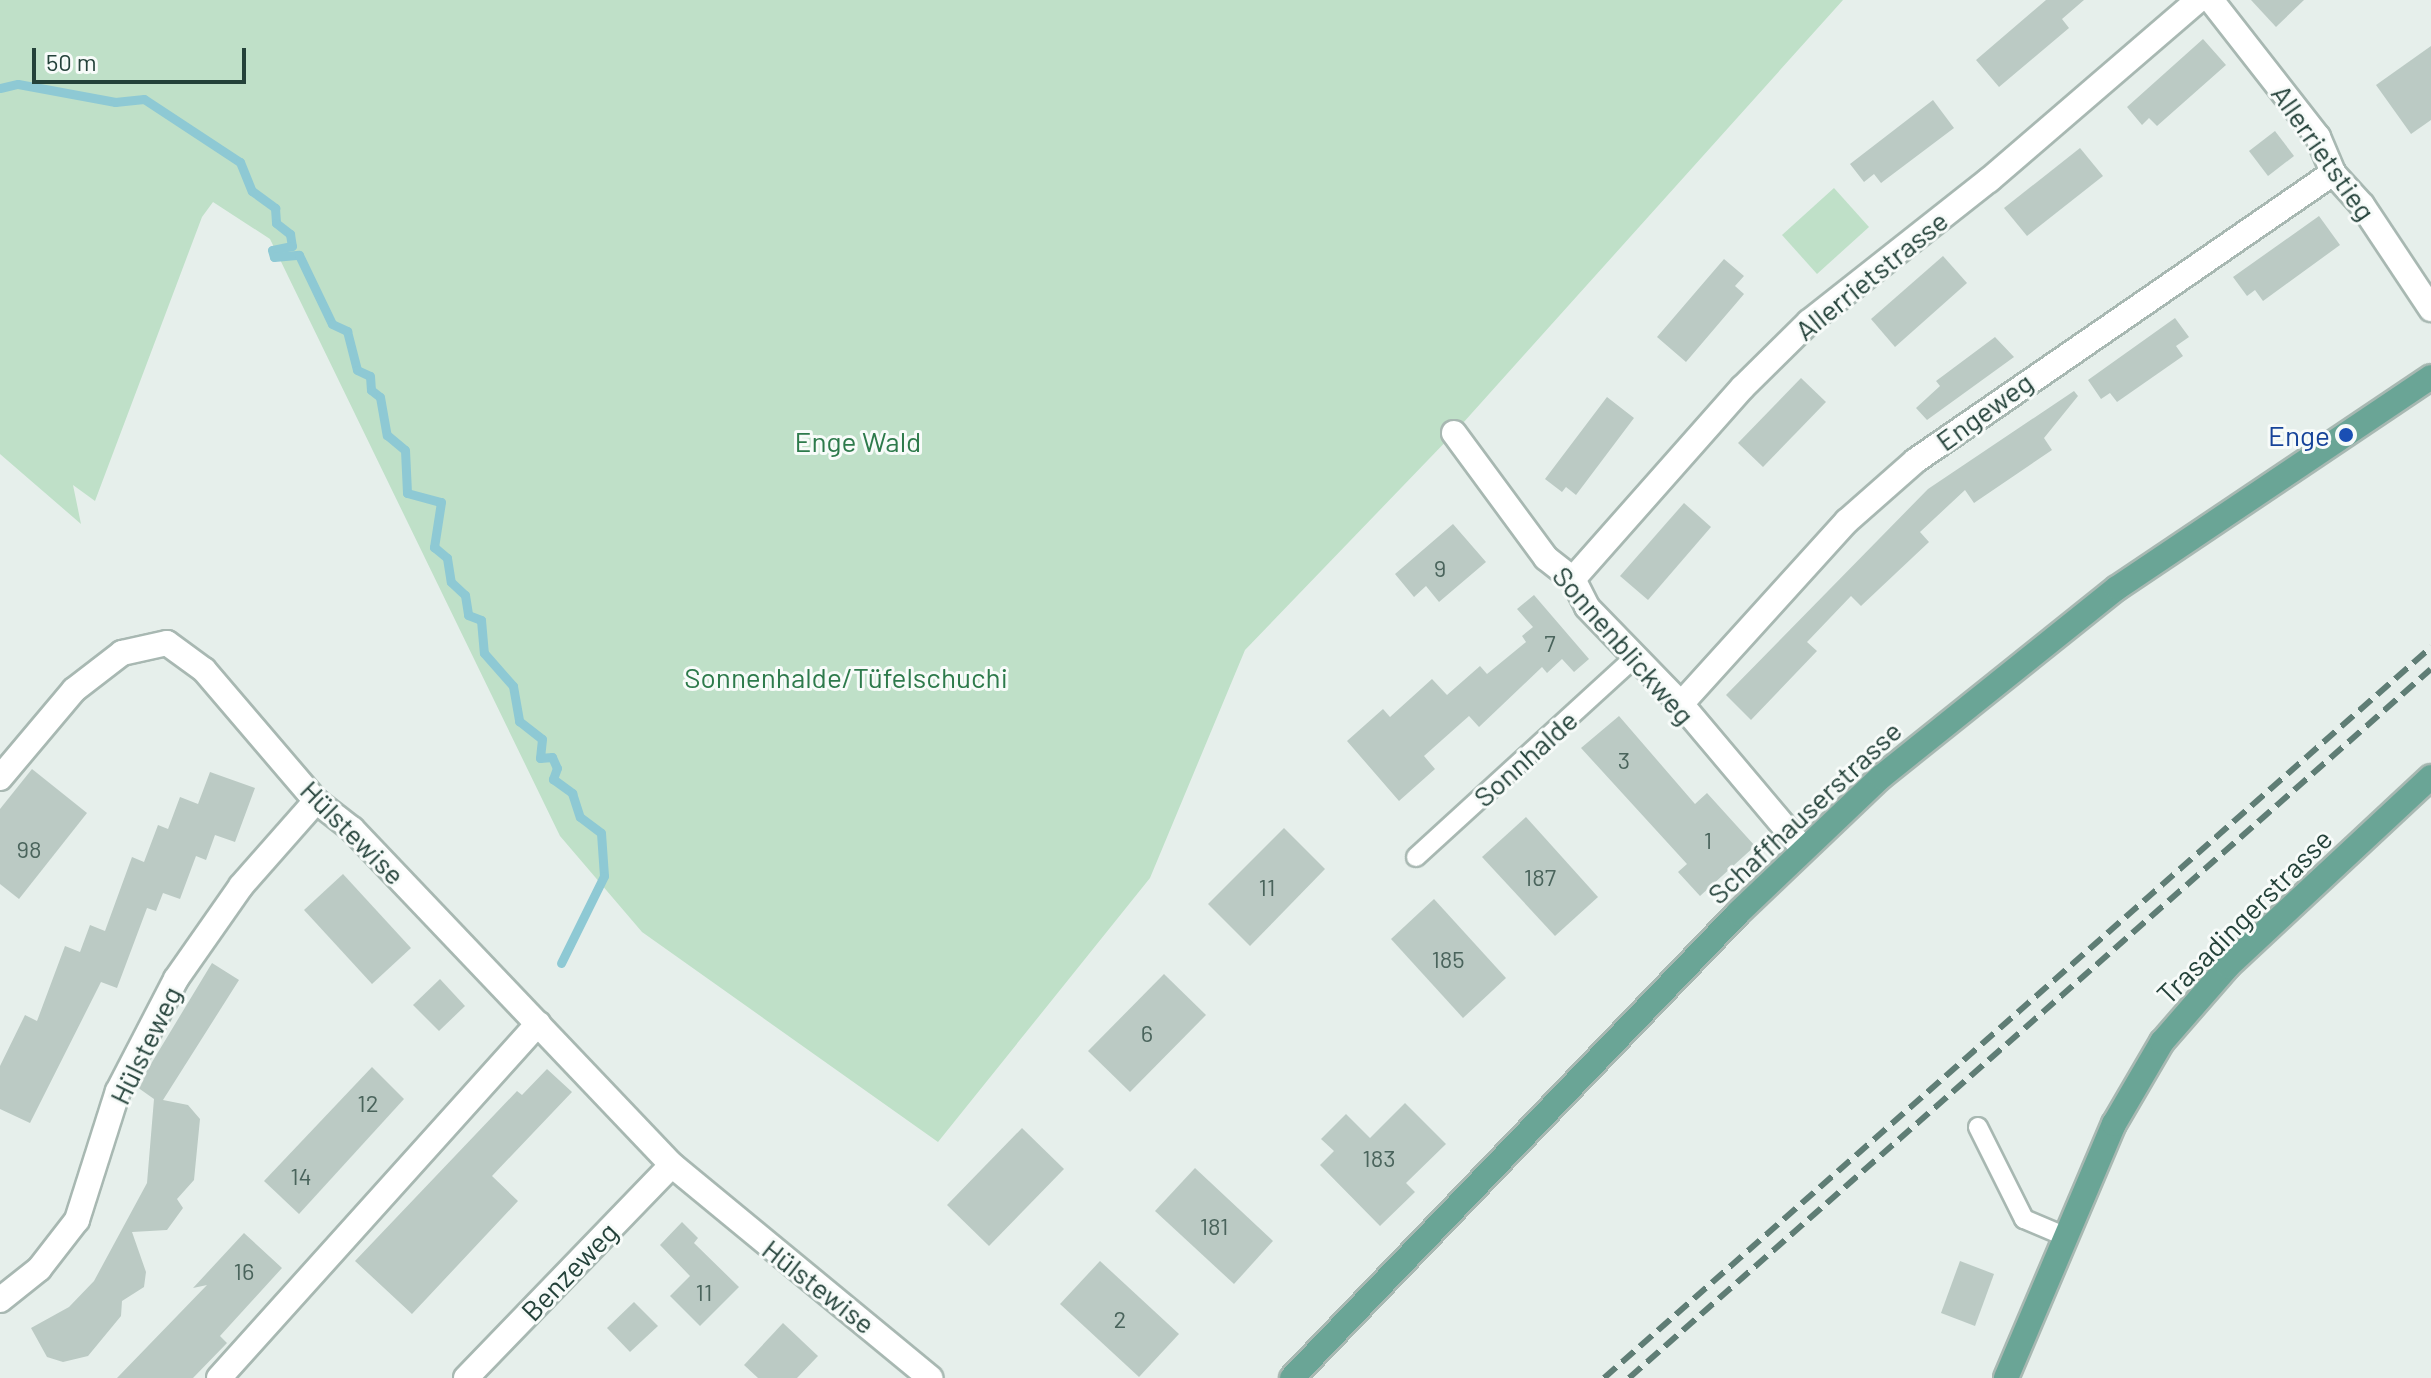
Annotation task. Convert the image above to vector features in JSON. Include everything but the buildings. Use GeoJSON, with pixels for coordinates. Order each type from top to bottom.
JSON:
{"type":"FeatureCollection","features":[{"type":"Feature","properties":{"kind":"main road","name":"Schaffhauserstrasse"},"geometry":{"type":"LineString","coordinates":[[1292,1378],[1803,849],[2004,673],[2117,588],[2431,377]]}},
{"type":"Feature","properties":{"kind":"main road","name":"Trasadingerstrasse"},"geometry":{"type":"LineString","coordinates":[[2006,1378],[2114,1124],[2180,1020],[2228,966],[2431,777]]}},
{"type":"Feature","properties":{"kind":"street","name":"Allerrietstrasse"},"geometry":{"type":"LineString","coordinates":[[1573,579],[1743,387],[1809,322],[1989,180],[2178,11],[2198,0]]}},
{"type":"Feature","properties":{"kind":"street","name":"Allerrietstieg"},"geometry":{"type":"LineString","coordinates":[[2211,0],[2318,137],[2333,173],[2362,205],[2431,309]]}},
{"type":"Feature","properties":{"kind":"street","name":"Engeweg"},"geometry":{"type":"LineString","coordinates":[[1681,704],[1847,521],[1915,461],[2333,173]]}},
{"type":"Feature","properties":{"kind":"street","name":"Sonnenblickweg"},"geometry":{"type":"LineString","coordinates":[[1454,433],[1546,558],[1573,579],[1587,607],[1681,704],[1803,849]]}},
{"type":"Feature","properties":{"kind":"street","name":"Hülstewise"},"geometry":{"type":"LineString","coordinates":[[0,778],[74,690],[122,653],[167,643],[204,670],[316,801],[352,829],[672,1165],[894,1344],[919,1376]]}},
{"type":"Feature","properties":{"kind":"street","name":"Hülsteweg"},"geometry":{"type":"LineString","coordinates":[[0,1300],[39,1269],[77,1220],[118,1091],[176,979],[241,886],[316,801]]}},
{"type":"Feature","properties":{"kind":"street"},"geometry":{"type":"LineString","coordinates":[[219,1378],[538,1024]]}},
{"type":"Feature","properties":{"kind":"street","name":"Benzeweg"},"geometry":{"type":"LineString","coordinates":[[466,1378],[672,1165]]}},
{"type":"Feature","properties":{"kind":"lane","name":"Sonnhalde"},"geometry":{"type":"LineString","coordinates":[[1416,857],[1634,658]]}},
{"type":"Feature","properties":{"kind":"lane"},"geometry":{"type":"LineString","coordinates":[[1978,1127],[2024,1219],[2064,1236]]}},
{"type":"Feature","properties":{"kind":"green space","name":"Enge Wald"},"geometry":{"type":"Polygon","coordinates":[[[0,0],[1843,0],[1454,433],[1245,650],[1150,878],[938,1142],[642,932],[560,836],[270,239],[213,202],[202,217],[95,501],[73,485],[81,524],[0,454],[0,0]]]}},
{"type":"Feature","properties":{"kind":"green space"},"geometry":{"type":"Polygon","coordinates":[[[1834,188],[1869,227],[1817,274],[1782,235],[1834,188]]]}},
{"type":"Feature","properties":{"kind":"waterway"},"geometry":{"type":"LineString","coordinates":[[0,88],[18,84],[115,102],[144,99],[240,162],[252,191],[275,208],[276,223],[290,234],[292,246],[272,250],[274,257],[299,255],[332,324],[347,331],[357,370],[370,376],[371,390],[380,397],[387,435],[405,450],[407,493],[441,502],[434,547],[447,558],[451,582],[465,595],[468,615],[481,620],[484,653],[513,686],[519,721],[542,739],[540,758],[552,757],[557,768],[553,779],[572,793],[580,817],[601,833],[604,876],[561,963]]}},
{"type":"Feature","properties":{"kind":"railway"},"geometry":{"type":"LineString","coordinates":[[1604,1378],[2431,647]]}},
{"type":"Feature","properties":{"kind":"railway"},"geometry":{"type":"LineString","coordinates":[[1629,1378],[2431,669]]}},
{"type":"Feature","properties":{"kind":"place","name":"Enge"},"geometry":{"type":"Point","coordinates":[2346,435]}},
{"type":"Feature","properties":{"kind":"park label","name":"Sonnenhalde/Tüfelschuchi"},"geometry":{"type":"Point","coordinates":[846,677]}}]}
